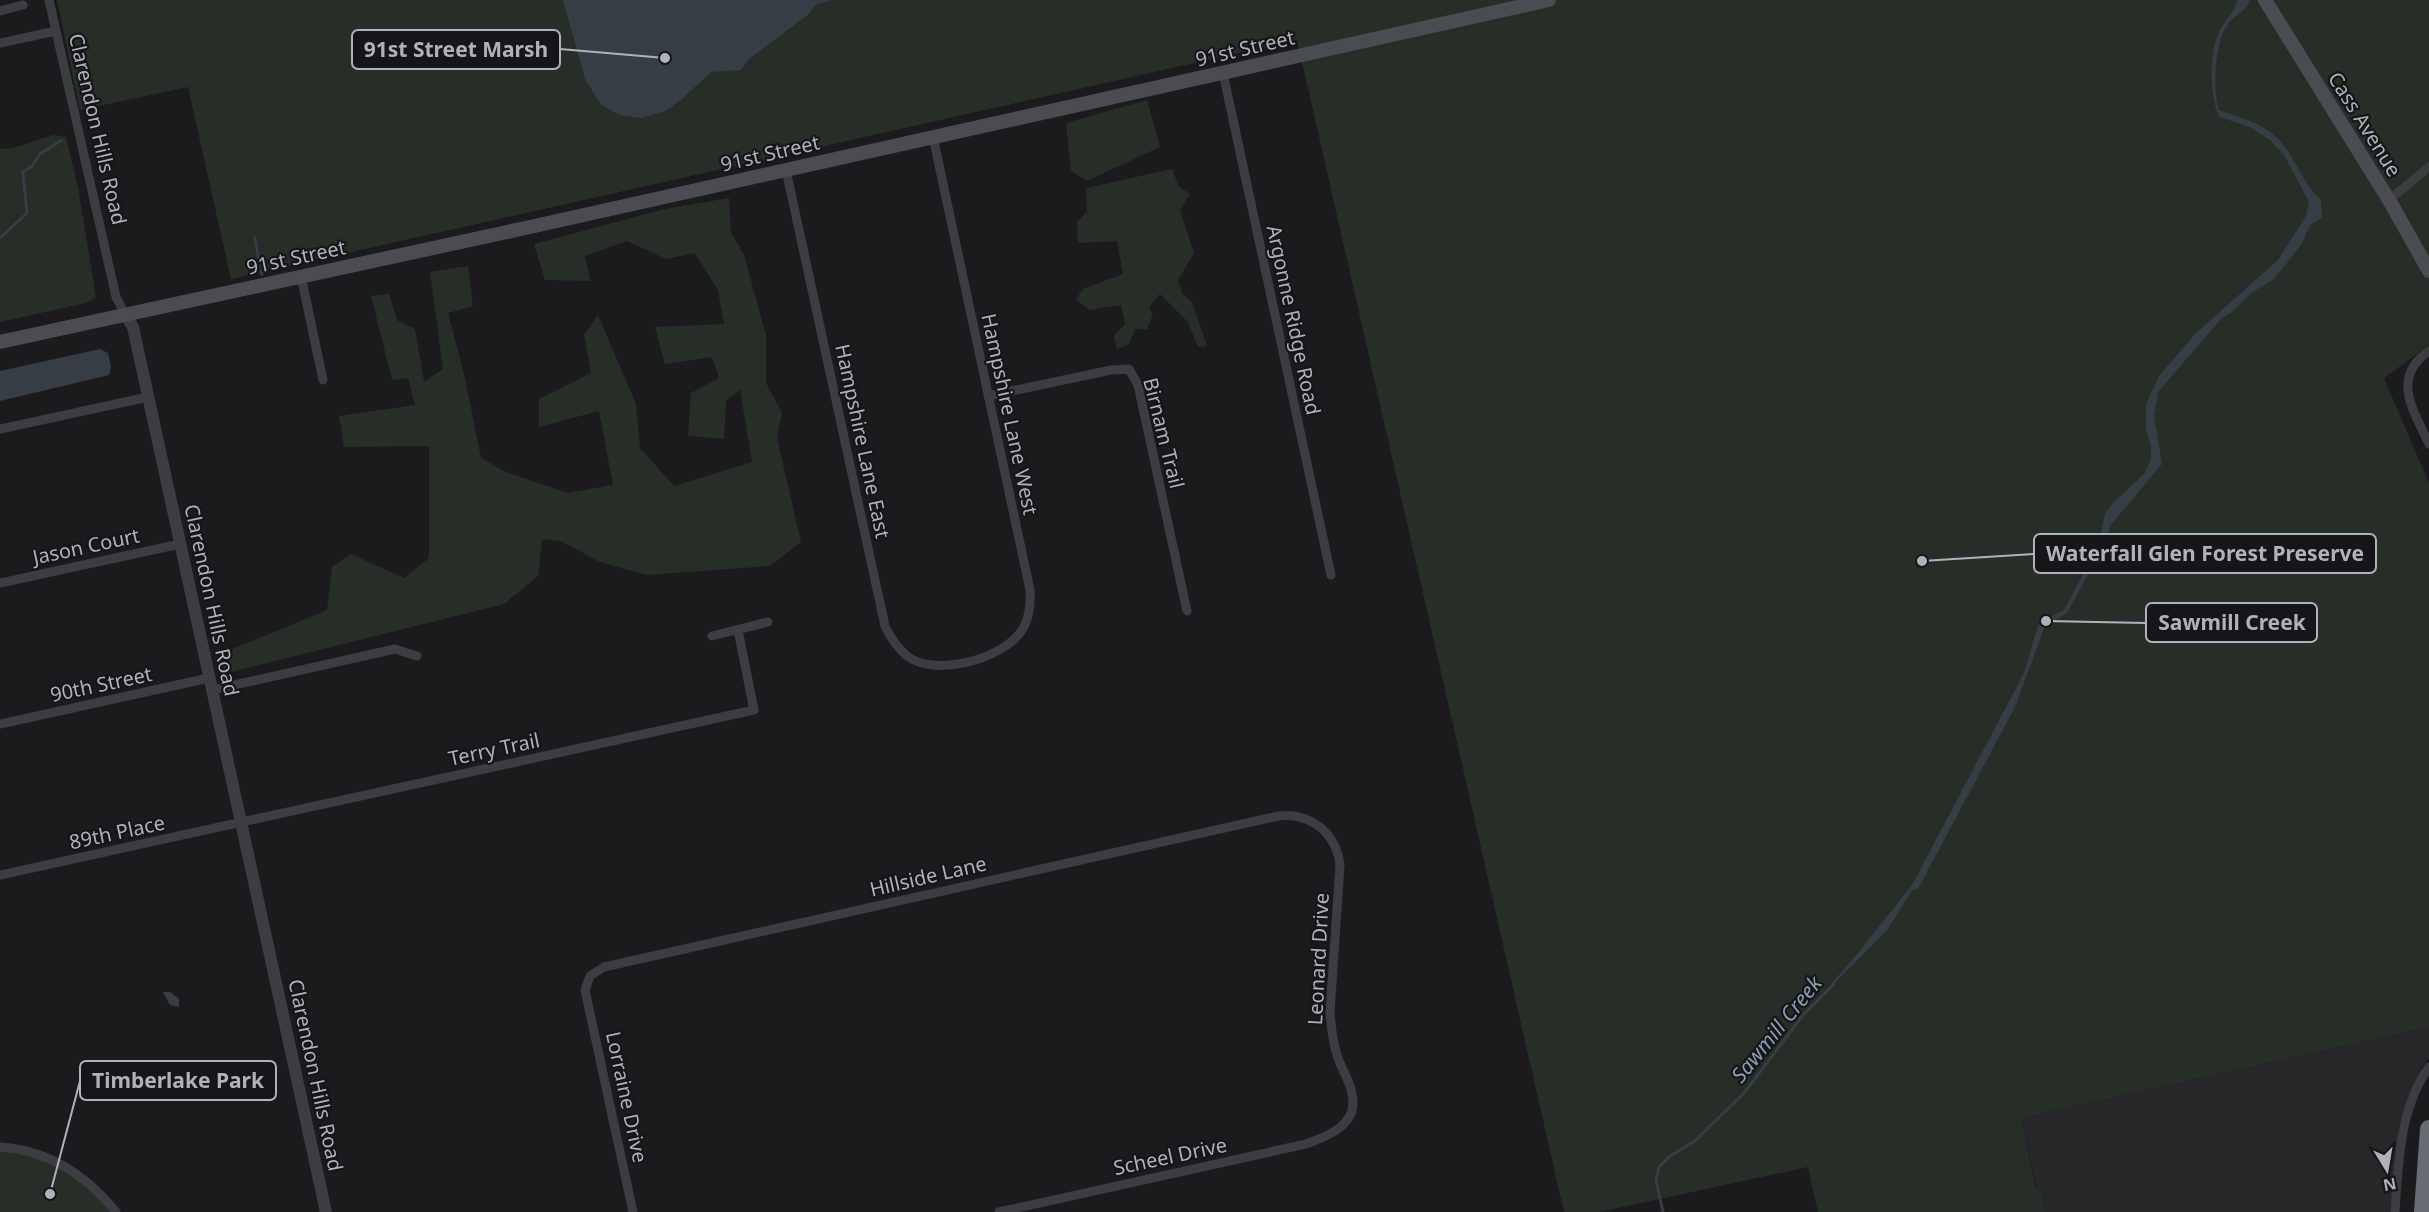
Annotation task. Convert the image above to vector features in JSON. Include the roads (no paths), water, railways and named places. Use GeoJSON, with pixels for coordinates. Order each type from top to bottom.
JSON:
{"type":"FeatureCollection","features":[{"type":"Feature","properties":{"kind":"highway"},"geometry":{"type":"LineString","coordinates":[[2423,1212],[2429,1130]]}},
{"type":"Feature","properties":{"kind":"main road","name":"91st Street"},"geometry":{"type":"LineString","coordinates":[[0,342],[1549,0]]}},
{"type":"Feature","properties":{"kind":"main road","name":"Cass Avenue"},"geometry":{"type":"LineString","coordinates":[[2265,0],[2389,200],[2429,271]]}},
{"type":"Feature","properties":{"kind":"street","name":"Clarendon Hills Road"},"geometry":{"type":"LineString","coordinates":[[49,0],[116,297],[133,327],[326,1212]]}},
{"type":"Feature","properties":{"kind":"street"},"geometry":{"type":"LineString","coordinates":[[0,12],[23,5]]}},
{"type":"Feature","properties":{"kind":"street"},"geometry":{"type":"LineString","coordinates":[[0,44],[56,31]]}},
{"type":"Feature","properties":{"kind":"street","name":"Argonne Ridge Road"},"geometry":{"type":"LineString","coordinates":[[1222,73],[1331,574]]}},
{"type":"Feature","properties":{"kind":"street","name":"Hampshire Lane West"},"geometry":{"type":"LineString","coordinates":[[933,137],[1030,590],[1030,606],[1021,633],[996,653],[964,662]]}},
{"type":"Feature","properties":{"kind":"street"},"geometry":{"type":"LineString","coordinates":[[2389,200],[2429,167]]}},
{"type":"Feature","properties":{"kind":"street","name":"Hampshire Lane East"},"geometry":{"type":"LineString","coordinates":[[786,170],[885,626],[894,641],[909,657],[937,665],[964,662]]}},
{"type":"Feature","properties":{"kind":"street"},"geometry":{"type":"LineString","coordinates":[[301,276],[323,380]]}},
{"type":"Feature","properties":{"kind":"street"},"geometry":{"type":"LineString","coordinates":[[2429,351],[2420,357],[2411,368],[2407,380],[2412,405],[2429,444]]}},
{"type":"Feature","properties":{"kind":"street","name":"Birnam Trail"},"geometry":{"type":"LineString","coordinates":[[988,396],[1111,370],[1129,369],[1138,385],[1186,611]]}},
{"type":"Feature","properties":{"kind":"street"},"geometry":{"type":"LineString","coordinates":[[0,429],[148,397]]}},
{"type":"Feature","properties":{"kind":"street","name":"Jason Court"},"geometry":{"type":"LineString","coordinates":[[0,583],[180,544]]}},
{"type":"Feature","properties":{"kind":"street"},"geometry":{"type":"LineString","coordinates":[[712,636],[768,622]]}},
{"type":"Feature","properties":{"kind":"street","name":"Terry Trail"},"geometry":{"type":"LineString","coordinates":[[241,823],[754,710],[738,630]]}},
{"type":"Feature","properties":{"kind":"street","name":"90th Street"},"geometry":{"type":"LineString","coordinates":[[0,724],[395,649],[417,656]]}},
{"type":"Feature","properties":{"kind":"street","name":"Hillside Lane"},"geometry":{"type":"LineString","coordinates":[[585,990],[590,976],[604,967],[1278,816],[1291,816]]}},
{"type":"Feature","properties":{"kind":"street","name":"Leonard Drive"},"geometry":{"type":"LineString","coordinates":[[1291,816],[1318,824],[1332,839],[1339,857],[1337,929],[1330,1012],[1332,1034],[1338,1057],[1353,1095],[1352,1106],[1345,1125]]}},
{"type":"Feature","properties":{"kind":"street","name":"89th Place"},"geometry":{"type":"LineString","coordinates":[[0,875],[241,823]]}},
{"type":"Feature","properties":{"kind":"street","name":"Lorraine Drive"},"geometry":{"type":"LineString","coordinates":[[585,990],[633,1212]]}},
{"type":"Feature","properties":{"kind":"street"},"geometry":{"type":"LineString","coordinates":[[2395,1212],[2400,1149],[2409,1108],[2429,1067]]}},
{"type":"Feature","properties":{"kind":"street","name":"Scheel Drive"},"geometry":{"type":"LineString","coordinates":[[999,1212],[1306,1144],[1329,1137],[1345,1125]]}},
{"type":"Feature","properties":{"kind":"street"},"geometry":{"type":"LineString","coordinates":[[0,1147],[29,1151],[75,1171],[116,1212]]}},
{"type":"Feature","properties":{"kind":"waterway"},"geometry":{"type":"LineString","coordinates":[[0,238],[27,213],[23,172],[32,166],[40,154],[62,140]]}},
{"type":"Feature","properties":{"kind":"waterway"},"geometry":{"type":"LineString","coordinates":[[255,238],[259,262]]}},
{"type":"Feature","properties":{"kind":"waterway","name":"Sawmill Creek"},"geometry":{"type":"LineString","coordinates":[[1663,1212],[1656,1180],[1659,1167],[1670,1156],[1695,1141],[1745,1092],[1803,1015],[1834,984]]}},
{"type":"Feature","properties":{"kind":"place","name":"91st Street Marsh"},"geometry":{"type":"Point","coordinates":[665,58]}},
{"type":"Feature","properties":{"kind":"place","name":"Waterfall Glen Forest Preserve"},"geometry":{"type":"Point","coordinates":[1922,561]}},
{"type":"Feature","properties":{"kind":"place","name":"Sawmill Creek"},"geometry":{"type":"Point","coordinates":[2046,621]}},
{"type":"Feature","properties":{"kind":"place","name":"Timberlake Park"},"geometry":{"type":"Point","coordinates":[50,1194]}}]}
